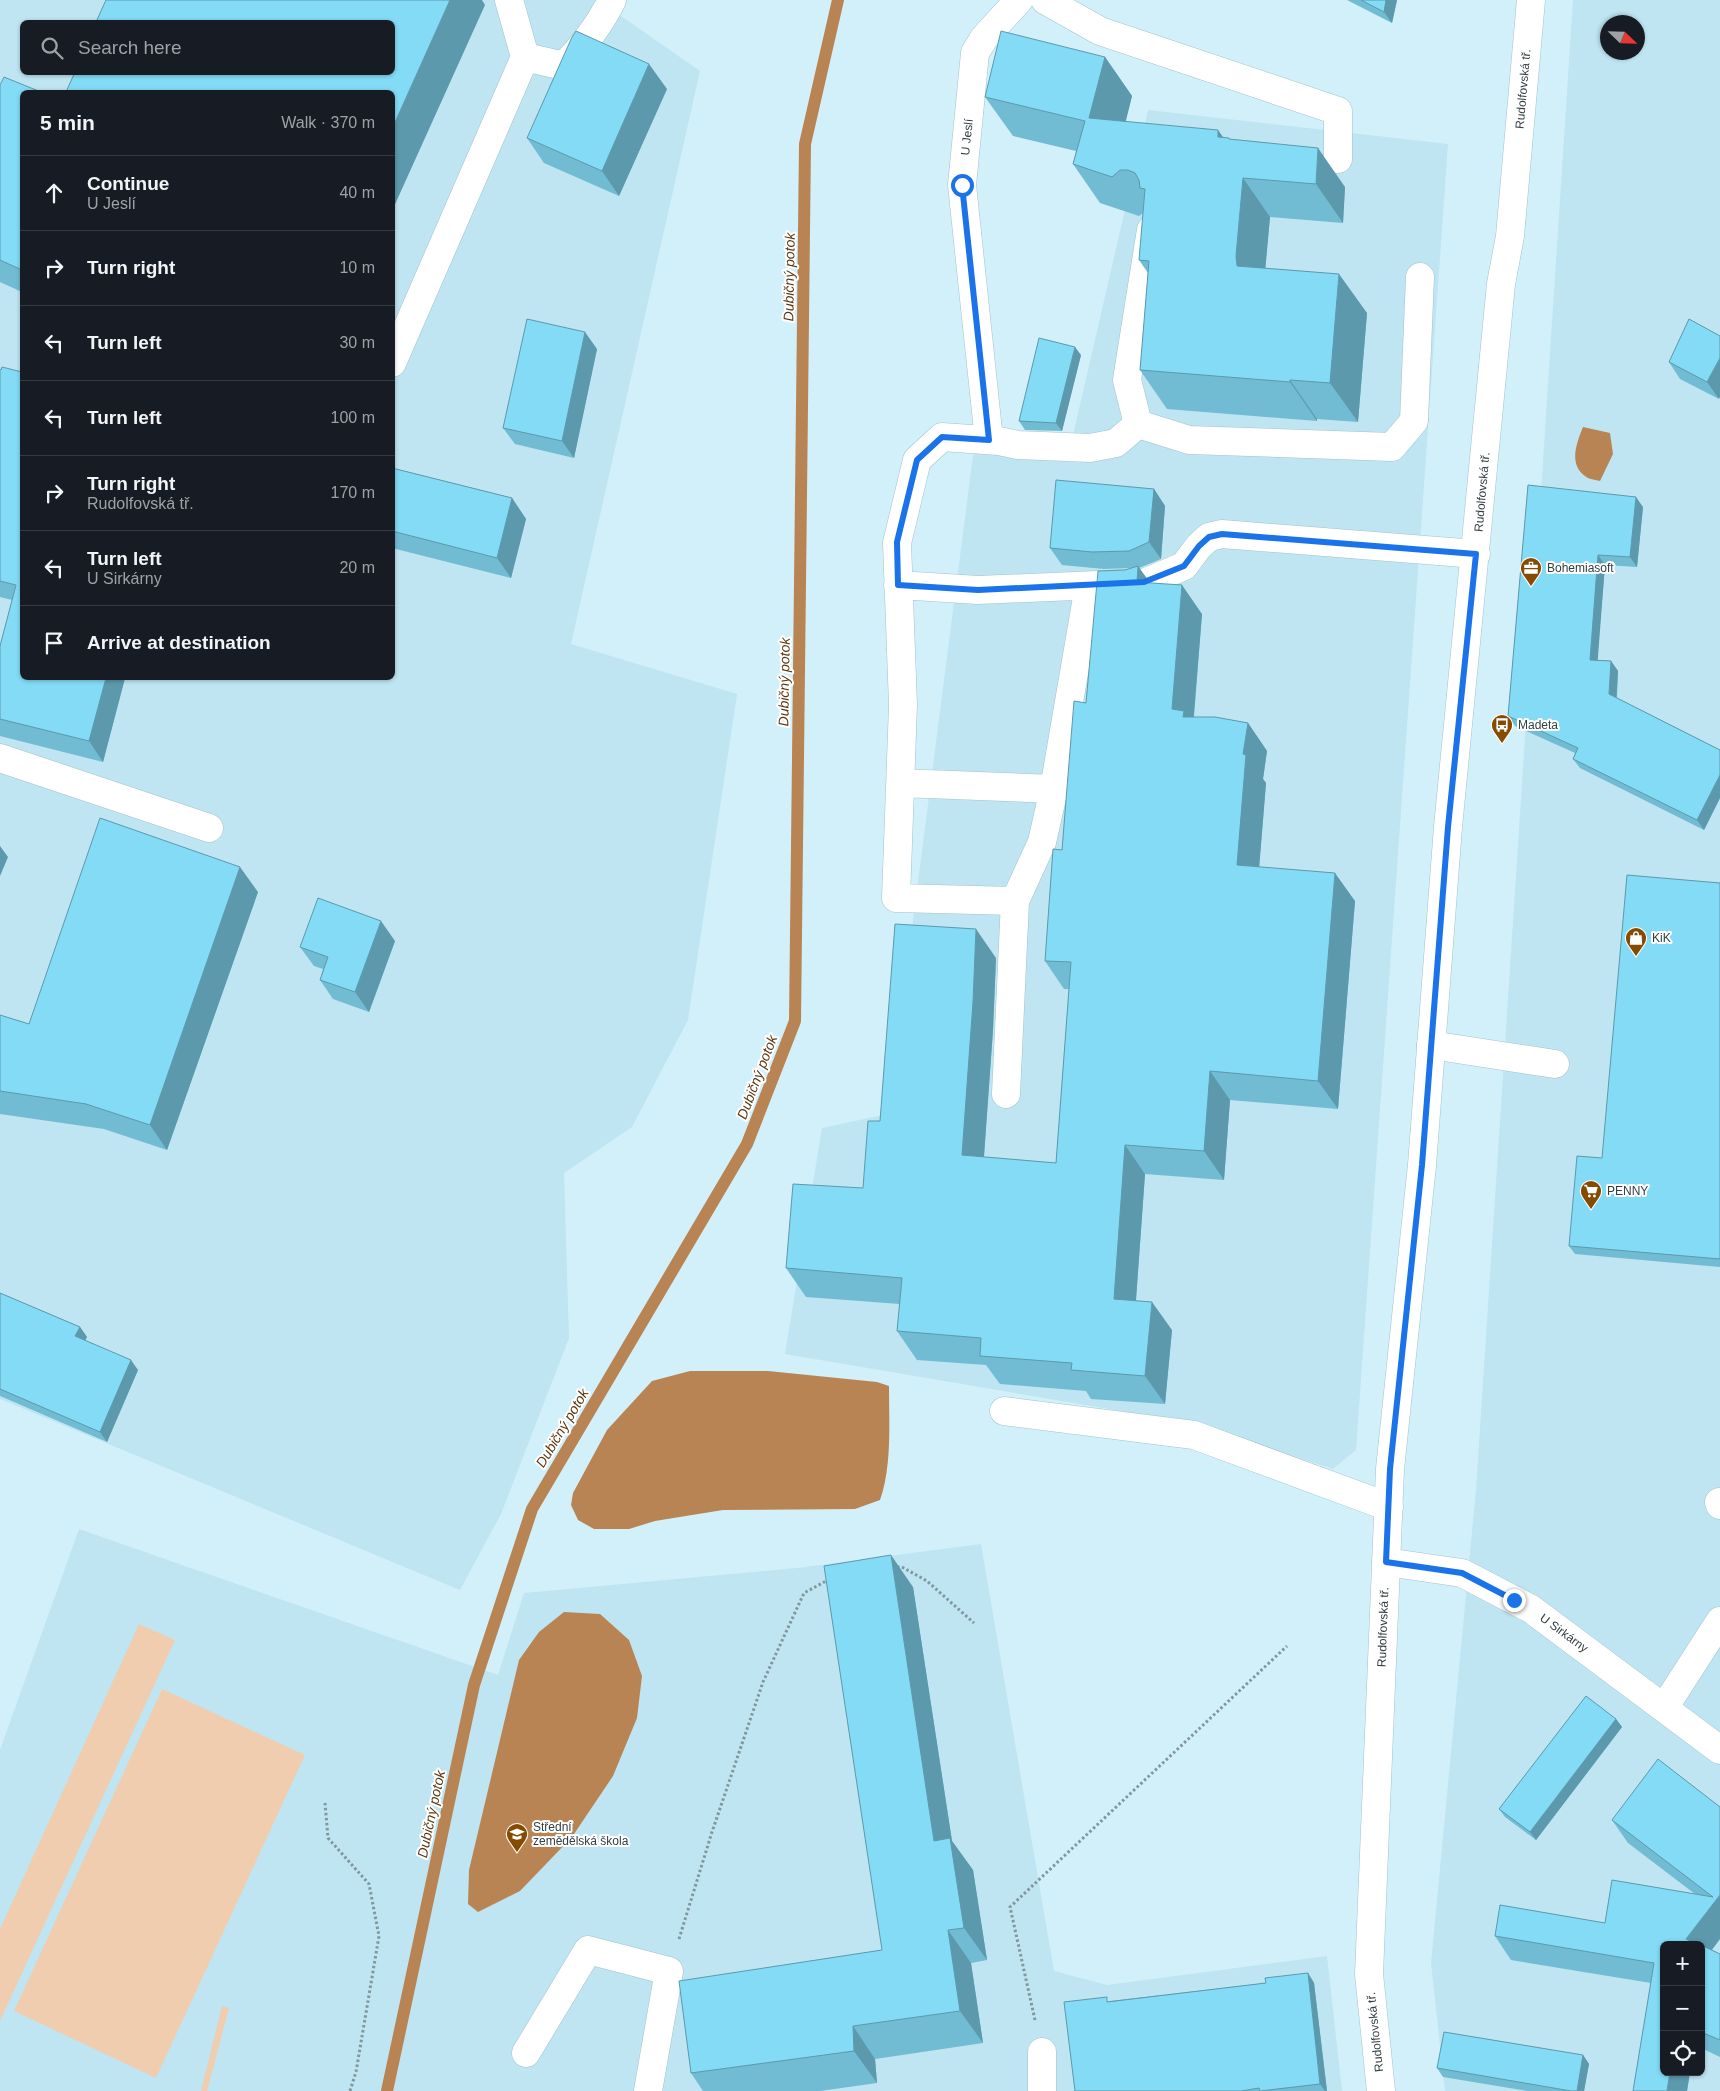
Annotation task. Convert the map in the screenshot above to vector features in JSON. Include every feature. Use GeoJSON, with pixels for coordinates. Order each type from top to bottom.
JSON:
{"type":"FeatureCollection","features":[{"type":"Feature","properties":{"kind":"main road"},"geometry":{"type":"LineString","coordinates":[[395,356],[525,58],[509,0]]}},
{"type":"Feature","properties":{"kind":"main road"},"geometry":{"type":"LineString","coordinates":[[525,58],[564,66],[582,47],[604,17],[612,0]]}},
{"type":"Feature","properties":{"kind":"main road","name":"U Jeslí"},"geometry":{"type":"LineString","coordinates":[[989,440],[962,185],[975,53],[984,38],[1019,0]]}},
{"type":"Feature","properties":{"kind":"main road"},"geometry":{"type":"LineString","coordinates":[[1046,0],[1100,31],[1338,111],[1338,159]]}},
{"type":"Feature","properties":{"kind":"main road","name":"Rudolfovská tř."},"geometry":{"type":"LineString","coordinates":[[1381,2091],[1369,1974],[1390,1469],[1422,1165],[1448,827],[1501,284],[1511,227],[1531,0]]}},
{"type":"Feature","properties":{"kind":"main road"},"geometry":{"type":"LineString","coordinates":[[1138,424],[1127,380],[1152,224]]}},
{"type":"Feature","properties":{"kind":"main road"},"geometry":{"type":"LineString","coordinates":[[1138,424],[1189,440],[1392,446],[1414,421],[1420,276]]}},
{"type":"Feature","properties":{"kind":"main road"},"geometry":{"type":"LineString","coordinates":[[1015,901],[896,898],[903,705],[897,542],[917,460],[942,437],[989,440],[1018,445],[1090,448],[1116,443],[1138,424]]}},
{"type":"Feature","properties":{"kind":"main road"},"geometry":{"type":"LineString","coordinates":[[898,585],[978,590],[1144,582],[1184,566],[1199,546],[1209,537],[1222,534],[1476,554]]}},
{"type":"Feature","properties":{"kind":"main road"},"geometry":{"type":"LineString","coordinates":[[1006,1094],[1015,901],[1042,842],[1054,789],[1089,586]]}},
{"type":"Feature","properties":{"kind":"main road"},"geometry":{"type":"LineString","coordinates":[[0,758],[209,828]]}},
{"type":"Feature","properties":{"kind":"main road"},"geometry":{"type":"LineString","coordinates":[[901,783],[1054,789]]}},
{"type":"Feature","properties":{"kind":"main road"},"geometry":{"type":"LineString","coordinates":[[1431,1045],[1555,1064]]}},
{"type":"Feature","properties":{"kind":"main road"},"geometry":{"type":"LineString","coordinates":[[1004,1411],[1194,1435],[1389,1507]]}},
{"type":"Feature","properties":{"kind":"main road","name":"U Sirkárny"},"geometry":{"type":"LineString","coordinates":[[1386,1562],[1462,1573],[1531,1609],[1720,1750]]}},
{"type":"Feature","properties":{"kind":"main road"},"geometry":{"type":"LineString","coordinates":[[1664,1708],[1720,1622]]}},
{"type":"Feature","properties":{"kind":"main road"},"geometry":{"type":"LineString","coordinates":[[526,2053],[588,1950],[669,1971],[648,2091]]}},
{"type":"Feature","properties":{"kind":"main road"},"geometry":{"type":"LineString","coordinates":[[1042,2052],[1042,2091]]}},
{"type":"Feature","properties":{"kind":"path"},"geometry":{"type":"LineString","coordinates":[[893,1568],[902,1567],[927,1581],[974,1623]]}},
{"type":"Feature","properties":{"kind":"path"},"geometry":{"type":"LineString","coordinates":[[669,1971],[712,1832],[762,1682],[804,1593],[830,1579]]}},
{"type":"Feature","properties":{"kind":"path"},"geometry":{"type":"LineString","coordinates":[[1042,2052],[1010,1907],[1287,1646]]}},
{"type":"Feature","properties":{"kind":"path"},"geometry":{"type":"LineString","coordinates":[[325,1803],[328,1838],[368,1884],[379,1936],[356,2072],[350,2091]]}},
{"type":"Feature","properties":{"kind":"shaded area"},"geometry":{"type":"Polygon","coordinates":[[[0,0],[598,0],[700,71],[571,644],[737,694],[688,1020],[632,1127],[564,1173],[569,1338],[501,1514],[460,1590],[0,1399],[0,0]]]}},
{"type":"Feature","properties":{"kind":"shaded area"},"geometry":{"type":"Polygon","coordinates":[[[1573,0],[1720,0],[1720,2091],[1445,2091],[1431,1963],[1476,1490],[1573,0]]]}},
{"type":"Feature","properties":{"kind":"shaded area"},"geometry":{"type":"Polygon","coordinates":[[[1148,110],[1448,144],[1356,1450],[1333,1469],[1197,1424],[785,1354],[822,1128],[888,1114],[974,448],[1068,457],[1148,110]]]}},
{"type":"Feature","properties":{"kind":"shaded area"},"geometry":{"type":"Polygon","coordinates":[[[1583,427],[1610,433],[1613,454],[1600,481],[1586,477],[1580,471],[1575,459],[1578,439],[1583,427]]]}},
{"type":"Feature","properties":{"kind":"shaded area"},"geometry":{"type":"Polygon","coordinates":[[[690,1371],[768,1371],[877,1382],[889,1386],[888,1459],[880,1500],[855,1509],[723,1510],[655,1521],[629,1529],[594,1529],[578,1520],[571,1505],[573,1493],[607,1430],[652,1381],[690,1371]]]}},
{"type":"Feature","properties":{"kind":"shaded area","name":"Střední zemědělská škola"},"geometry":{"type":"Polygon","coordinates":[[[79,1529],[498,1675],[524,1593],[797,1568],[981,1544],[1054,1971],[1107,1985],[1327,1956],[1342,2091],[0,2091],[0,1750],[79,1529]]]}},
{"type":"Feature","properties":{"kind":"shaded area"},"geometry":{"type":"Polygon","coordinates":[[[564,1612],[600,1614],[629,1640],[642,1676],[637,1718],[613,1776],[572,1837],[520,1891],[478,1912],[468,1904],[469,1870],[519,1660],[539,1632],[564,1612]]]}},
{"type":"Feature","properties":{"kind":"shaded area"},"geometry":{"type":"Polygon","coordinates":[[[139,1624],[175,1640],[0,2021],[0,1929],[139,1624]]]}},
{"type":"Feature","properties":{"kind":"shaded area"},"geometry":{"type":"Polygon","coordinates":[[[162,1689],[305,1755],[156,2078],[14,2011],[162,1689]]]}},
{"type":"Feature","properties":{"kind":"shaded area"},"geometry":{"type":"Polygon","coordinates":[[[222,2006],[229,2008],[207,2091],[201,2091],[222,2006]]]}},
{"type":"Feature","properties":{"kind":"building"},"geometry":{"type":"Polygon","coordinates":[[[106,0],[450,0],[395,122],[395,90],[67,90],[74,75],[395,75],[395,20],[97,20],[106,0]]]}},
{"type":"Feature","properties":{"kind":"building"},"geometry":{"type":"Polygon","coordinates":[[[1361,0],[1386,0],[1384,12],[1361,0]]]}},
{"type":"Feature","properties":{"kind":"building"},"geometry":{"type":"Polygon","coordinates":[[[576,31],[649,64],[602,171],[527,138],[576,31]]]}},
{"type":"Feature","properties":{"kind":"building"},"geometry":{"type":"Polygon","coordinates":[[[1001,31],[1105,57],[1089,118],[1218,130],[1218,137],[1229,139],[1318,148],[1316,184],[1243,178],[1236,256],[1237,266],[1339,274],[1330,383],[1290,380],[1290,382],[1140,370],[1149,261],[1139,260],[1145,189],[1140,188],[1139,180],[1135,173],[1128,170],[1120,170],[1112,177],[1073,164],[1085,121],[985,97],[1001,31]]]}},
{"type":"Feature","properties":{"kind":"building"},"geometry":{"type":"Polygon","coordinates":[[[4,77],[36,90],[20,90],[20,269],[0,260],[0,85],[4,77]]]}},
{"type":"Feature","properties":{"kind":"building"},"geometry":{"type":"Polygon","coordinates":[[[527,319],[585,332],[562,441],[503,428],[527,319]]]}},
{"type":"Feature","properties":{"kind":"building"},"geometry":{"type":"Polygon","coordinates":[[[1689,319],[1720,336],[1720,358],[1707,382],[1669,362],[1689,319]]]}},
{"type":"Feature","properties":{"kind":"building"},"geometry":{"type":"Polygon","coordinates":[[[1039,338],[1075,347],[1056,423],[1019,421],[1039,338]]]}},
{"type":"Feature","properties":{"kind":"building"},"geometry":{"type":"Polygon","coordinates":[[[2,367],[20,372],[20,680],[105,680],[89,741],[0,719],[0,646],[16,585],[0,581],[2,367]]]}},
{"type":"Feature","properties":{"kind":"building"},"geometry":{"type":"Polygon","coordinates":[[[395,469],[512,498],[497,558],[395,532],[395,469]]]}},
{"type":"Feature","properties":{"kind":"building"},"geometry":{"type":"Polygon","coordinates":[[[1056,480],[1154,489],[1149,542],[1129,551],[1092,552],[1050,548],[1056,480]]]}},
{"type":"Feature","properties":{"kind":"building"},"geometry":{"type":"Polygon","coordinates":[[[1528,485],[1636,497],[1630,557],[1598,555],[1590,660],[1611,661],[1609,694],[1720,750],[1720,775],[1697,820],[1573,759],[1578,748],[1508,716],[1528,485]]]}},
{"type":"Feature","properties":{"kind":"building"},"geometry":{"type":"Polygon","coordinates":[[[1138,566],[1137,582],[1182,585],[1172,709],[1184,711],[1183,717],[1215,717],[1248,723],[1243,754],[1246,755],[1237,865],[1335,873],[1318,1081],[1210,1071],[1204,1151],[1125,1145],[1114,1299],[1152,1302],[1145,1376],[1071,1370],[1072,1363],[980,1356],[981,1338],[897,1331],[902,1278],[786,1268],[793,1184],[863,1188],[868,1121],[880,1121],[895,924],[976,929],[973,1002],[962,1155],[1056,1163],[1071,962],[1045,961],[1053,849],[1062,850],[1074,701],[1086,703],[1098,571],[1125,570],[1138,566]]]}},
{"type":"Feature","properties":{"kind":"building"},"geometry":{"type":"Polygon","coordinates":[[[100,818],[240,867],[150,1125],[86,1104],[0,1091],[0,1015],[29,1024],[100,818]]]}},
{"type":"Feature","properties":{"kind":"building"},"geometry":{"type":"Polygon","coordinates":[[[1627,875],[1720,883],[1720,1259],[1569,1246],[1577,1156],[1602,1158],[1627,875]]]}},
{"type":"Feature","properties":{"kind":"building"},"geometry":{"type":"Polygon","coordinates":[[[318,898],[381,921],[355,992],[320,980],[328,957],[300,947],[318,898]]]}},
{"type":"Feature","properties":{"kind":"building"},"geometry":{"type":"Polygon","coordinates":[[[0,1293],[80,1327],[75,1336],[131,1360],[100,1432],[0,1389],[0,1293]]]}},
{"type":"Feature","properties":{"kind":"building"},"geometry":{"type":"Polygon","coordinates":[[[891,1555],[934,1841],[950,1838],[964,1928],[948,1930],[960,2011],[853,2026],[854,2051],[691,2073],[679,1981],[882,1950],[824,1566],[891,1555]]]}},
{"type":"Feature","properties":{"kind":"building"},"geometry":{"type":"Polygon","coordinates":[[[1586,1696],[1616,1719],[1530,1832],[1499,1809],[1586,1696]]]}},
{"type":"Feature","properties":{"kind":"building"},"geometry":{"type":"Polygon","coordinates":[[[1658,1759],[1720,1807],[1720,1895],[1686,1939],[1691,1941],[1660,1941],[1660,2076],[1669,2076],[1667,2091],[1633,2091],[1654,1963],[1495,1936],[1500,1905],[1605,1923],[1612,1880],[1713,1897],[1612,1820],[1658,1759]]]}},
{"type":"Feature","properties":{"kind":"building"},"geometry":{"type":"Polygon","coordinates":[[[1705,1947],[1720,1954],[1720,2040],[1705,2034],[1705,1947]]]}},
{"type":"Feature","properties":{"kind":"building"},"geometry":{"type":"Polygon","coordinates":[[[1308,1973],[1320,2084],[1260,2091],[1259,2088],[1241,2091],[1075,2091],[1064,2002],[1107,1997],[1107,2002],[1266,1983],[1265,1978],[1308,1973]]]}},
{"type":"Feature","properties":{"kind":"building"},"geometry":{"type":"Polygon","coordinates":[[[1444,2032],[1583,2055],[1577,2091],[1437,2068],[1444,2032]]]}},
{"type":"Feature","properties":{"kind":"waterway","name":"Dubičný potok"},"geometry":{"type":"LineString","coordinates":[[387,2091],[474,1685],[532,1509],[747,1144],[795,1021],[805,144],[838,0]]}},
{"type":"Feature","properties":{"kind":"place","name":"Bohemiasoft"},"geometry":{"type":"Point","coordinates":[1531,587]}},
{"type":"Feature","properties":{"kind":"place","name":"Madeta"},"geometry":{"type":"Point","coordinates":[1502,744]}},
{"type":"Feature","properties":{"kind":"place","name":"KiK"},"geometry":{"type":"Point","coordinates":[1636,957]}},
{"type":"Feature","properties":{"kind":"place","name":"PENNY"},"geometry":{"type":"Point","coordinates":[1591,1210]}},
{"type":"Feature","properties":{"kind":"place","name":"Střední zemědělská škola"},"geometry":{"type":"Point","coordinates":[517,1853]}},
{"type":"Feature","properties":{"kind":"route"},"geometry":{"type":"LineString","coordinates":[[962,185],[989,440],[942,437],[917,460],[897,542],[898,585],[978,590],[1144,582],[1184,566],[1199,546],[1209,537],[1222,534],[1476,554],[1448,827],[1422,1165],[1390,1469],[1386,1562],[1462,1573],[1514,1600]]}}]}
